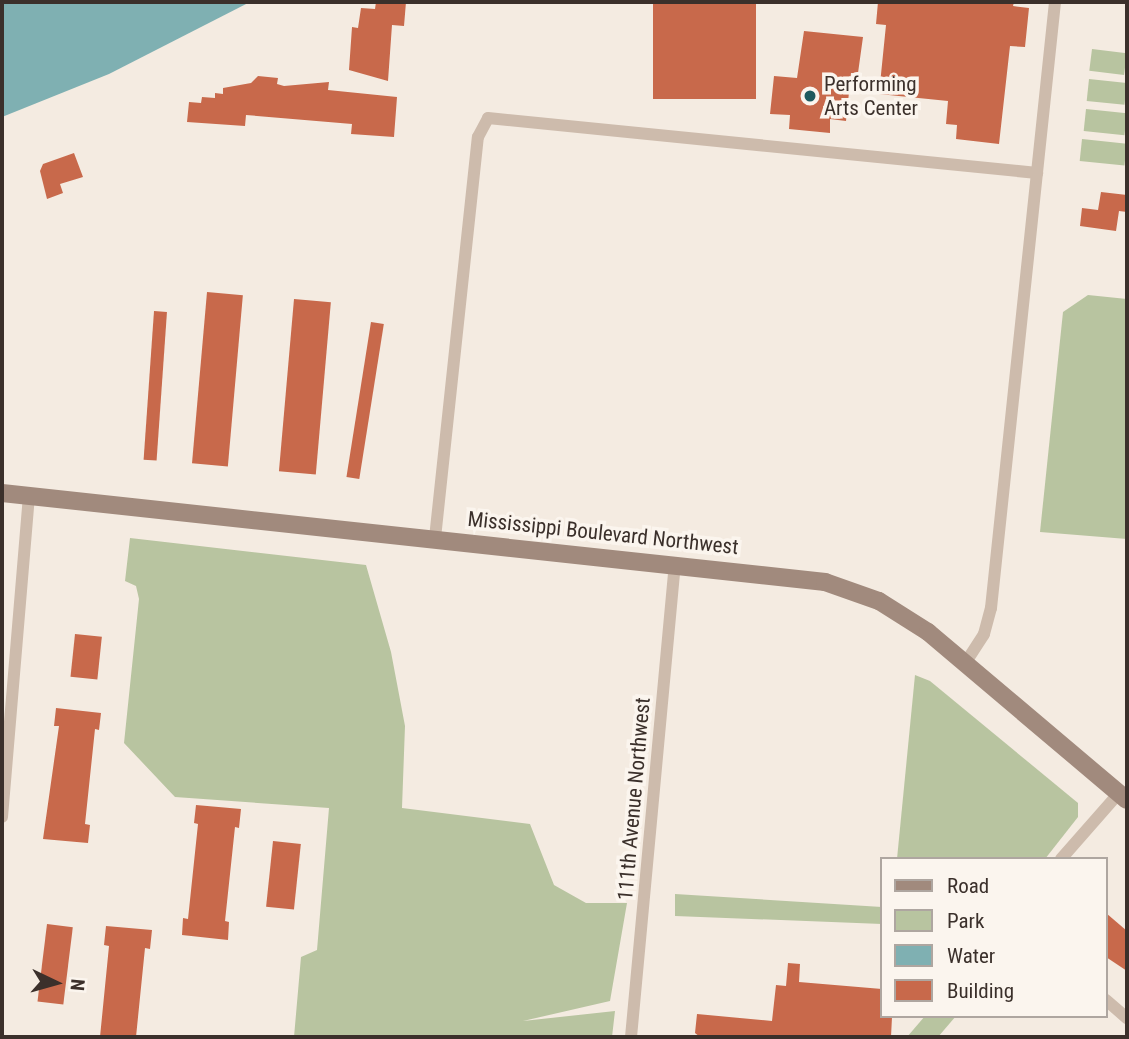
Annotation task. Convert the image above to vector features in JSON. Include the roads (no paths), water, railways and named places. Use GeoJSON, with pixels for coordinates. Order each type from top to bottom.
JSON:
{"type":"FeatureCollection","features":[{"type":"Feature","properties":{"kind":"street"},"geometry":{"type":"LineString","coordinates":[[966,662],[984,634],[990,608],[1055,2]]}},
{"type":"Feature","properties":{"kind":"street"},"geometry":{"type":"LineString","coordinates":[[435,537],[478,137],[488,118],[1037,173]]}},
{"type":"Feature","properties":{"kind":"street","name":"Mississippi Boulevard Northwest"},"geometry":{"type":"LineString","coordinates":[[2,493],[806,578],[855,591],[903,614],[966,662],[1123,796]]}},
{"type":"Feature","properties":{"kind":"street"},"geometry":{"type":"LineString","coordinates":[[2,817],[5,748],[29,496]]}},
{"type":"Feature","properties":{"kind":"street","name":"111th Avenue Northwest"},"geometry":{"type":"LineString","coordinates":[[631,1037],[675,564]]}},
{"type":"Feature","properties":{"kind":"street"},"geometry":{"type":"LineString","coordinates":[[1063,857],[1123,796]]}},
{"type":"Feature","properties":{"kind":"street"},"geometry":{"type":"LineString","coordinates":[[1108,1002],[1127,1017]]}},
{"type":"Feature","properties":{"kind":"water"},"geometry":{"type":"Polygon","coordinates":[[[2,2],[250,2],[109,74],[2,117],[2,2]]]}},
{"type":"Feature","properties":{"kind":"place","name":"Performing Arts Center"},"geometry":{"type":"Point","coordinates":[810,96]}}]}
